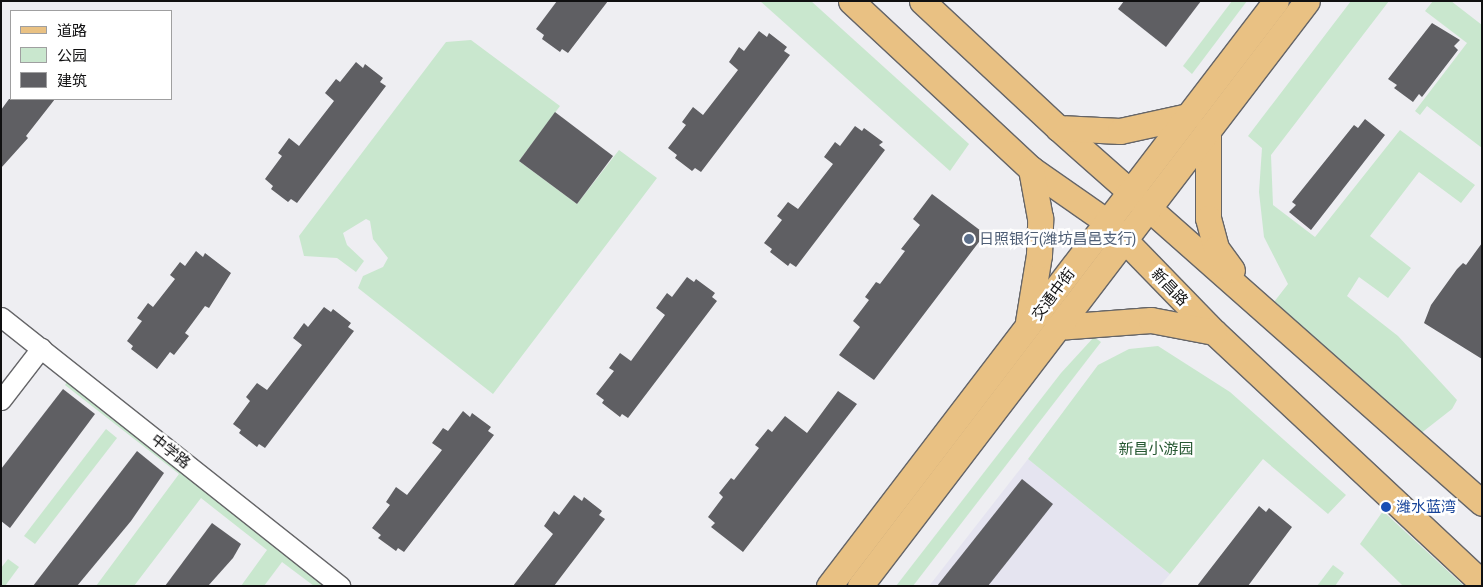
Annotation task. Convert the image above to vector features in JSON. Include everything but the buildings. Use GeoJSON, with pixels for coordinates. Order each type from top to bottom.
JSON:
{"type":"FeatureCollection","features":[{"type":"Feature","properties":{"kind":"main road","name":"新昌路"},"geometry":{"type":"LineString","coordinates":[[851,1],[1031,169],[1116,231],[1214,332],[1482,583]]}},
{"type":"Feature","properties":{"kind":"main road"},"geometry":{"type":"LineString","coordinates":[[922,1],[1058,128],[1482,503]]}},
{"type":"Feature","properties":{"kind":"main road","name":"交通中街"},"geometry":{"type":"LineString","coordinates":[[1198,123],[1276,1]]}},
{"type":"Feature","properties":{"kind":"main road","name":"交通中街"},"geometry":{"type":"LineString","coordinates":[[860,586],[1058,327],[1116,231],[1198,123],[1307,1]]}},
{"type":"Feature","properties":{"kind":"main road"},"geometry":{"type":"LineString","coordinates":[[1058,128],[1120,131],[1198,123],[1208,218],[1216,248],[1251,297]]}},
{"type":"Feature","properties":{"kind":"main road"},"geometry":{"type":"LineString","coordinates":[[1028,326],[1039,255],[1040,218],[1031,169]]}},
{"type":"Feature","properties":{"kind":"main road","name":"交通中街"},"geometry":{"type":"LineString","coordinates":[[829,586],[1028,326],[1116,231]]}},
{"type":"Feature","properties":{"kind":"main road"},"geometry":{"type":"LineString","coordinates":[[1058,327],[1152,320],[1214,332]]}},
{"type":"Feature","properties":{"kind":"street","name":"中学路"},"geometry":{"type":"LineString","coordinates":[[1,317],[340,586]]}},
{"type":"Feature","properties":{"kind":"street"},"geometry":{"type":"LineString","coordinates":[[1,400],[41,348]]}},
{"type":"Feature","properties":{"kind":"shaded area"},"geometry":{"type":"Polygon","coordinates":[[[1028,459],[1170,574],[1160,586],[929,586],[1028,459]]]}},
{"type":"Feature","properties":{"kind":"green space"},"geometry":{"type":"Polygon","coordinates":[[[760,1],[811,1],[969,144],[950,171],[760,1]]]}},
{"type":"Feature","properties":{"kind":"green space"},"geometry":{"type":"Polygon","coordinates":[[[1232,1],[1247,1],[1192,74],[1183,66],[1232,1]]]}},
{"type":"Feature","properties":{"kind":"green space"},"geometry":{"type":"Polygon","coordinates":[[[1351,1],[1389,1],[1271,155],[1273,205],[1315,237],[1400,130],[1475,185],[1461,203],[1419,172],[1370,236],[1411,268],[1388,298],[1359,277],[1347,296],[1398,336],[1457,400],[1452,409],[1420,434],[1274,302],[1288,284],[1264,237],[1259,192],[1262,148],[1248,136],[1351,1]]]}},
{"type":"Feature","properties":{"kind":"green space"},"geometry":{"type":"Polygon","coordinates":[[[1433,1],[1451,1],[1482,25],[1482,148],[1427,106],[1420,115],[1415,111],[1467,43],[1425,11],[1433,1]]]}},
{"type":"Feature","properties":{"kind":"green space"},"geometry":{"type":"Polygon","coordinates":[[[471,40],[560,106],[519,161],[577,204],[619,150],[657,178],[493,394],[358,288],[363,276],[383,267],[388,258],[373,239],[370,221],[366,219],[343,233],[347,245],[364,261],[356,272],[337,258],[304,256],[299,236],[446,42],[471,40]]]}},
{"type":"Feature","properties":{"kind":"green space"},"geometry":{"type":"Polygon","coordinates":[[[1094,337],[1101,342],[913,586],[896,586],[1061,373],[1094,337]]]}},
{"type":"Feature","properties":{"kind":"green space","name":"新昌小游园"},"geometry":{"type":"Polygon","coordinates":[[[1158,346],[1230,392],[1346,495],[1328,514],[1263,459],[1170,574],[1028,459],[1098,365],[1129,349],[1158,346]]]}},
{"type":"Feature","properties":{"kind":"green space"},"geometry":{"type":"Polygon","coordinates":[[[67,382],[326,586],[314,586],[282,562],[264,586],[241,586],[267,550],[201,498],[134,586],[96,586],[179,474],[65,385],[67,382]]]}},
{"type":"Feature","properties":{"kind":"green space"},"geometry":{"type":"Polygon","coordinates":[[[106,429],[117,438],[35,544],[24,536],[106,429]]]}},
{"type":"Feature","properties":{"kind":"green space"},"geometry":{"type":"Polygon","coordinates":[[[1383,511],[1464,586],[1403,586],[1360,544],[1383,511]]]}},
{"type":"Feature","properties":{"kind":"green space"},"geometry":{"type":"Polygon","coordinates":[[[8,559],[19,567],[5,586],[1,586],[1,568],[8,559]]]}},
{"type":"Feature","properties":{"kind":"green space"},"geometry":{"type":"Polygon","coordinates":[[[1333,565],[1344,573],[1335,586],[1317,586],[1333,565]]]}},
{"type":"Feature","properties":{"kind":"place","name":"日照银行(潍坊昌邑支行)"},"geometry":{"type":"Point","coordinates":[969,239]}},
{"type":"Feature","properties":{"kind":"place","name":"潍水蓝湾"},"geometry":{"type":"Point","coordinates":[1386,507]}}]}
